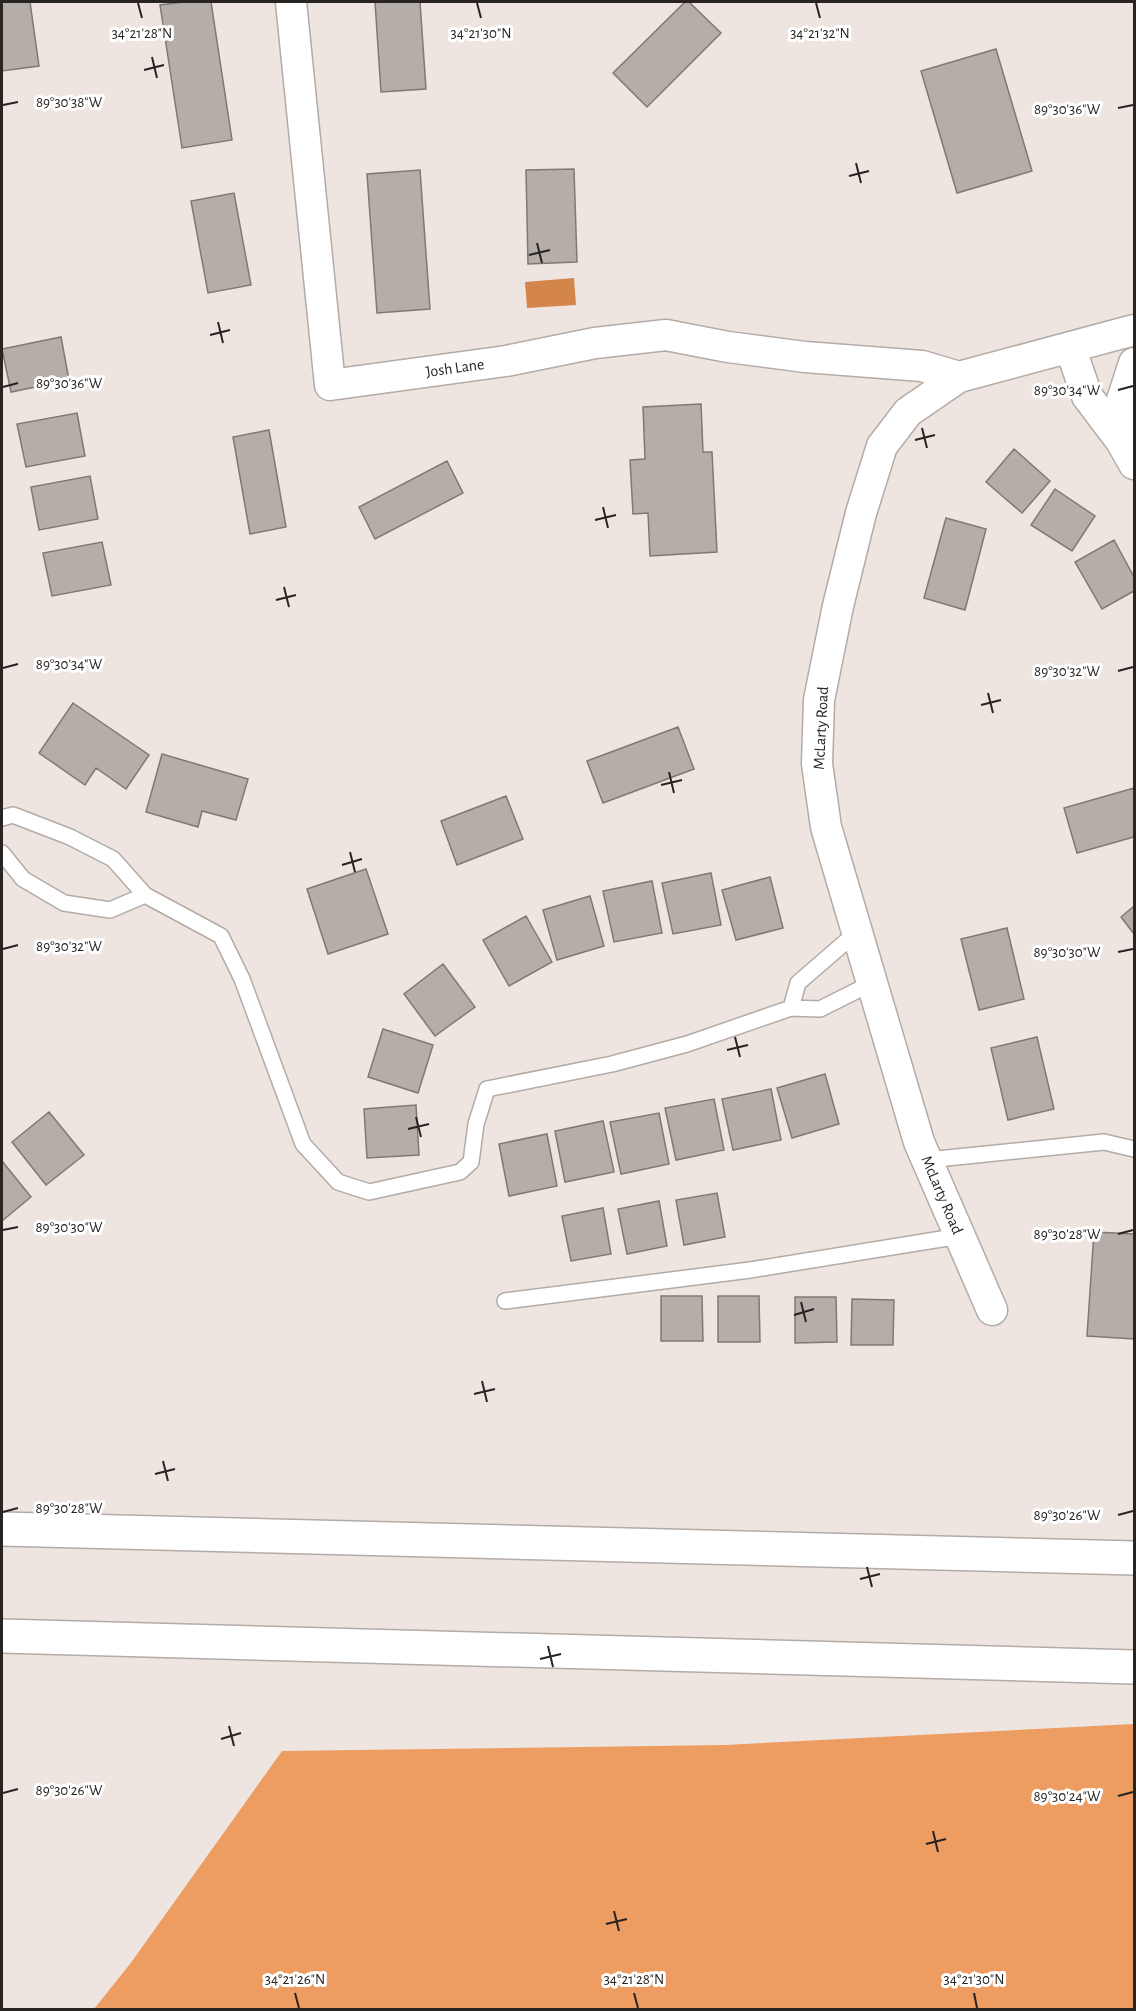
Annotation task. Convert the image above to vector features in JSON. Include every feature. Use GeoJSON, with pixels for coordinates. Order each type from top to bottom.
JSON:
{"type":"FeatureCollection","features":[{"type":"Feature","properties":{"kind":"highway"},"geometry":{"type":"LineString","coordinates":[[2,1529],[1134,1558]]}},
{"type":"Feature","properties":{"kind":"highway"},"geometry":{"type":"LineString","coordinates":[[2,1636],[1134,1666]]}},
{"type":"Feature","properties":{"kind":"street","name":"Josh Lane"},"geometry":{"type":"LineString","coordinates":[[291,2],[330,385],[506,361],[595,343],[666,335],[728,347],[805,357],[922,366],[959,377]]}},
{"type":"Feature","properties":{"kind":"street","name":"McLarty Road"},"geometry":{"type":"LineString","coordinates":[[992,1310],[919,1142],[826,827],[817,764],[819,700],[855,534],[882,446],[908,412],[959,377],[1134,330]]}},
{"type":"Feature","properties":{"kind":"street"},"geometry":{"type":"LineString","coordinates":[[1070,347],[1087,396],[1128,452]]}},
{"type":"Feature","properties":{"kind":"street"},"geometry":{"type":"LineString","coordinates":[[1128,452],[1122,400],[1134,363]]}},
{"type":"Feature","properties":{"kind":"lane"},"geometry":{"type":"LineString","coordinates":[[2,818],[13,815],[70,837],[113,859],[145,895],[221,936],[242,979],[303,1144],[338,1182],[369,1191],[460,1172],[466,1167],[471,1162],[476,1124],[486,1089],[623,1062],[687,1044],[791,1008],[820,1009],[872,983]]}},
{"type":"Feature","properties":{"kind":"lane"},"geometry":{"type":"LineString","coordinates":[[2,853],[23,879],[64,903],[110,910],[145,895]]}},
{"type":"Feature","properties":{"kind":"lane"},"geometry":{"type":"LineString","coordinates":[[791,1008],[798,983],[857,933]]}},
{"type":"Feature","properties":{"kind":"lane"},"geometry":{"type":"LineString","coordinates":[[927,1160],[1104,1142],[1134,1149]]}},
{"type":"Feature","properties":{"kind":"lane"},"geometry":{"type":"LineString","coordinates":[[505,1301],[750,1270],[960,1236]]}},
{"type":"Feature","properties":{"kind":"shaded area"},"geometry":{"type":"Polygon","coordinates":[[[574,278],[576,305],[527,308],[525,282],[574,278]]]}},
{"type":"Feature","properties":{"kind":"shaded area"},"geometry":{"type":"Polygon","coordinates":[[[1134,1724],[1134,2009],[94,2009],[130,1964],[282,1751],[725,1745],[1134,1724]]]}},
{"type":"Feature","properties":{"kind":"building"},"geometry":{"type":"Polygon","coordinates":[[[2,2],[30,2],[39,66],[2,71],[2,2]]]}},
{"type":"Feature","properties":{"kind":"building"},"geometry":{"type":"Polygon","coordinates":[[[211,2],[232,140],[182,148],[160,5],[211,2]]]}},
{"type":"Feature","properties":{"kind":"building"},"geometry":{"type":"Polygon","coordinates":[[[375,2],[420,2],[426,89],[381,92],[375,2]]]}},
{"type":"Feature","properties":{"kind":"building"},"geometry":{"type":"Polygon","coordinates":[[[685,2],[689,2],[721,33],[647,107],[613,73],[685,2]]]}},
{"type":"Feature","properties":{"kind":"building"},"geometry":{"type":"Polygon","coordinates":[[[996,49],[1032,171],[957,193],[921,71],[996,49]]]}},
{"type":"Feature","properties":{"kind":"building"},"geometry":{"type":"Polygon","coordinates":[[[574,169],[577,262],[528,264],[526,170],[574,169]]]}},
{"type":"Feature","properties":{"kind":"building"},"geometry":{"type":"Polygon","coordinates":[[[420,170],[430,309],[377,313],[367,174],[420,170]]]}},
{"type":"Feature","properties":{"kind":"building"},"geometry":{"type":"Polygon","coordinates":[[[234,193],[251,285],[208,293],[191,201],[234,193]]]}},
{"type":"Feature","properties":{"kind":"building"},"geometry":{"type":"Polygon","coordinates":[[[61,337],[69,380],[11,392],[2,349],[61,337]]]}},
{"type":"Feature","properties":{"kind":"building"},"geometry":{"type":"Polygon","coordinates":[[[701,404],[703,452],[712,452],[717,552],[650,556],[648,513],[633,514],[630,460],[645,459],[643,407],[701,404]]]}},
{"type":"Feature","properties":{"kind":"building"},"geometry":{"type":"Polygon","coordinates":[[[77,413],[85,456],[26,467],[17,424],[77,413]]]}},
{"type":"Feature","properties":{"kind":"building"},"geometry":{"type":"Polygon","coordinates":[[[269,430],[286,527],[250,534],[233,437],[269,430]]]}},
{"type":"Feature","properties":{"kind":"building"},"geometry":{"type":"Polygon","coordinates":[[[1014,449],[1050,481],[1022,513],[986,482],[1014,449]]]}},
{"type":"Feature","properties":{"kind":"building"},"geometry":{"type":"Polygon","coordinates":[[[447,461],[463,493],[375,539],[359,507],[447,461]]]}},
{"type":"Feature","properties":{"kind":"building"},"geometry":{"type":"Polygon","coordinates":[[[90,476],[98,519],[39,530],[31,487],[90,476]]]}},
{"type":"Feature","properties":{"kind":"building"},"geometry":{"type":"Polygon","coordinates":[[[1055,489],[1095,516],[1072,551],[1031,525],[1055,489]]]}},
{"type":"Feature","properties":{"kind":"building"},"geometry":{"type":"Polygon","coordinates":[[[946,518],[986,529],[965,610],[924,598],[946,518]]]}},
{"type":"Feature","properties":{"kind":"building"},"geometry":{"type":"Polygon","coordinates":[[[1114,540],[1134,577],[1134,591],[1102,609],[1075,562],[1114,540]]]}},
{"type":"Feature","properties":{"kind":"building"},"geometry":{"type":"Polygon","coordinates":[[[102,542],[111,585],[52,596],[43,553],[102,542]]]}},
{"type":"Feature","properties":{"kind":"building"},"geometry":{"type":"Polygon","coordinates":[[[73,703],[149,755],[126,789],[96,768],[85,785],[39,753],[73,703]]]}},
{"type":"Feature","properties":{"kind":"building"},"geometry":{"type":"Polygon","coordinates":[[[678,727],[694,769],[603,803],[587,761],[678,727]]]}},
{"type":"Feature","properties":{"kind":"building"},"geometry":{"type":"Polygon","coordinates":[[[162,754],[248,779],[236,820],[202,811],[198,827],[146,812],[162,754]]]}},
{"type":"Feature","properties":{"kind":"building"},"geometry":{"type":"Polygon","coordinates":[[[1134,788],[1134,837],[1077,853],[1064,808],[1134,788]]]}},
{"type":"Feature","properties":{"kind":"building"},"geometry":{"type":"Polygon","coordinates":[[[506,796],[523,839],[457,865],[441,821],[506,796]]]}},
{"type":"Feature","properties":{"kind":"building"},"geometry":{"type":"Polygon","coordinates":[[[366,869],[388,934],[328,954],[307,889],[366,869]]]}},
{"type":"Feature","properties":{"kind":"building"},"geometry":{"type":"Polygon","coordinates":[[[711,873],[721,925],[673,934],[662,883],[711,873]]]}},
{"type":"Feature","properties":{"kind":"building"},"geometry":{"type":"Polygon","coordinates":[[[770,877],[783,928],[736,940],[722,890],[770,877]]]}},
{"type":"Feature","properties":{"kind":"building"},"geometry":{"type":"Polygon","coordinates":[[[652,881],[662,933],[614,942],[603,891],[652,881]]]}},
{"type":"Feature","properties":{"kind":"building"},"geometry":{"type":"Polygon","coordinates":[[[590,896],[604,946],[557,960],[543,910],[590,896]]]}},
{"type":"Feature","properties":{"kind":"building"},"geometry":{"type":"Polygon","coordinates":[[[1134,906],[1134,934],[1121,917],[1134,906]]]}},
{"type":"Feature","properties":{"kind":"building"},"geometry":{"type":"Polygon","coordinates":[[[526,916],[552,962],[509,986],[483,940],[526,916]]]}},
{"type":"Feature","properties":{"kind":"building"},"geometry":{"type":"Polygon","coordinates":[[[1007,928],[1024,999],[979,1010],[961,939],[1007,928]]]}},
{"type":"Feature","properties":{"kind":"building"},"geometry":{"type":"Polygon","coordinates":[[[443,964],[475,1007],[435,1036],[404,994],[443,964]]]}},
{"type":"Feature","properties":{"kind":"building"},"geometry":{"type":"Polygon","coordinates":[[[383,1029],[433,1045],[418,1093],[368,1077],[383,1029]]]}},
{"type":"Feature","properties":{"kind":"building"},"geometry":{"type":"Polygon","coordinates":[[[1037,1037],[1054,1109],[1008,1120],[991,1048],[1037,1037]]]}},
{"type":"Feature","properties":{"kind":"building"},"geometry":{"type":"Polygon","coordinates":[[[825,1074],[839,1124],[792,1138],[777,1088],[825,1074]]]}},
{"type":"Feature","properties":{"kind":"building"},"geometry":{"type":"Polygon","coordinates":[[[771,1089],[781,1140],[733,1150],[722,1099],[771,1089]]]}},
{"type":"Feature","properties":{"kind":"building"},"geometry":{"type":"Polygon","coordinates":[[[714,1099],[724,1150],[676,1160],[665,1108],[714,1099]]]}},
{"type":"Feature","properties":{"kind":"building"},"geometry":{"type":"Polygon","coordinates":[[[416,1105],[419,1155],[367,1158],[364,1109],[416,1105]]]}},
{"type":"Feature","properties":{"kind":"building"},"geometry":{"type":"Polygon","coordinates":[[[49,1112],[84,1155],[46,1185],[12,1142],[49,1112]]]}},
{"type":"Feature","properties":{"kind":"building"},"geometry":{"type":"Polygon","coordinates":[[[659,1113],[669,1164],[621,1174],[610,1122],[659,1113]]]}},
{"type":"Feature","properties":{"kind":"building"},"geometry":{"type":"Polygon","coordinates":[[[603,1121],[614,1172],[565,1182],[555,1131],[603,1121]]]}},
{"type":"Feature","properties":{"kind":"building"},"geometry":{"type":"Polygon","coordinates":[[[547,1134],[557,1186],[509,1196],[499,1144],[547,1134]]]}},
{"type":"Feature","properties":{"kind":"building"},"geometry":{"type":"Polygon","coordinates":[[[2,1161],[31,1197],[2,1221],[2,1161]]]}},
{"type":"Feature","properties":{"kind":"building"},"geometry":{"type":"Polygon","coordinates":[[[717,1193],[725,1237],[684,1245],[676,1200],[717,1193]]]}},
{"type":"Feature","properties":{"kind":"building"},"geometry":{"type":"Polygon","coordinates":[[[659,1201],[667,1246],[627,1254],[618,1209],[659,1201]]]}},
{"type":"Feature","properties":{"kind":"building"},"geometry":{"type":"Polygon","coordinates":[[[603,1208],[611,1254],[571,1261],[562,1216],[603,1208]]]}},
{"type":"Feature","properties":{"kind":"building"},"geometry":{"type":"Polygon","coordinates":[[[1094,1232],[1134,1234],[1134,1339],[1087,1336],[1094,1232]]]}},
{"type":"Feature","properties":{"kind":"building"},"geometry":{"type":"Polygon","coordinates":[[[661,1296],[702,1296],[703,1341],[661,1341],[661,1296]]]}},
{"type":"Feature","properties":{"kind":"building"},"geometry":{"type":"Polygon","coordinates":[[[718,1296],[759,1296],[760,1342],[718,1342],[718,1296]]]}},
{"type":"Feature","properties":{"kind":"building"},"geometry":{"type":"Polygon","coordinates":[[[795,1297],[836,1297],[837,1342],[795,1343],[795,1297]]]}},
{"type":"Feature","properties":{"kind":"building"},"geometry":{"type":"Polygon","coordinates":[[[852,1299],[894,1300],[893,1345],[851,1345],[852,1299]]]}}]}
